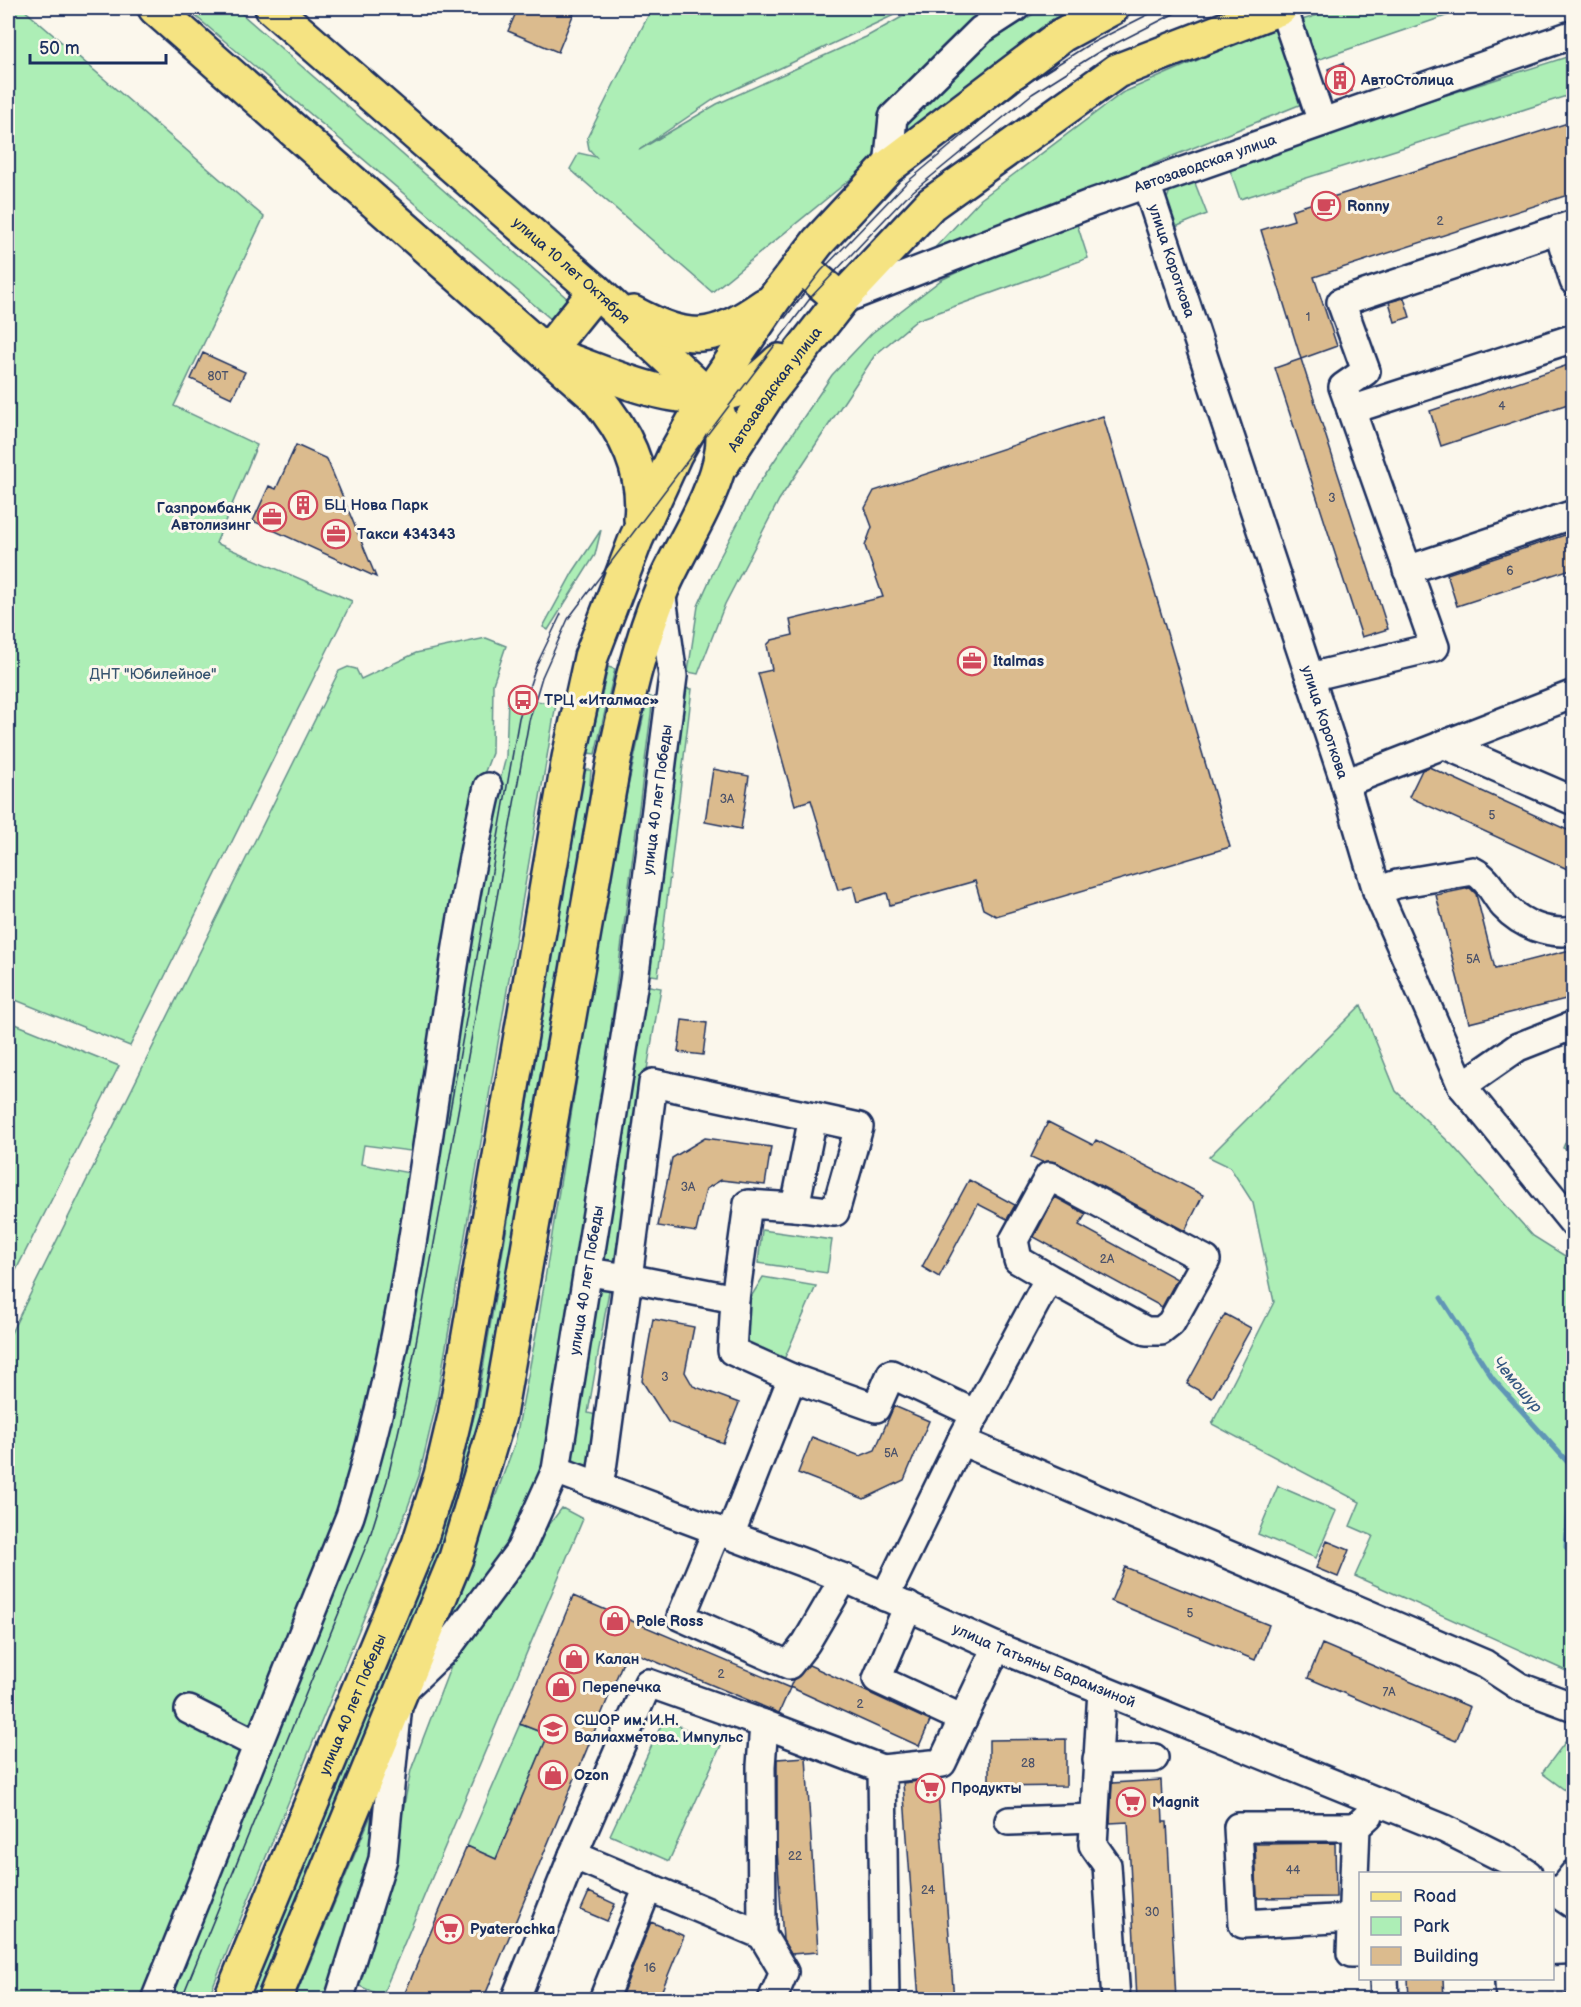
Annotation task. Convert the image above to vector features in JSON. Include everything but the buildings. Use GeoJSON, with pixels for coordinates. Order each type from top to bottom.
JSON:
{"type":"FeatureCollection","features":[{"type":"Feature","properties":{"kind":"main road"},"geometry":{"type":"LineString","coordinates":[[155,8],[603,406],[633,455],[642,488],[641,518],[636,539]]}},
{"type":"Feature","properties":{"kind":"main road","name":"улица 10 лет Октября"},"geometry":{"type":"LineString","coordinates":[[272,8],[596,291],[708,396],[723,426],[722,449],[714,480],[661,590]]}},
{"type":"Feature","properties":{"kind":"main road"},"geometry":{"type":"LineString","coordinates":[[546,353],[596,291],[659,327],[678,333],[697,335],[728,327],[774,299],[800,265],[888,167],[1067,31],[1112,8]]}},
{"type":"Feature","properties":{"kind":"main road","name":"Автозаводская улица"},"geometry":{"type":"LineString","coordinates":[[714,480],[770,391],[841,300],[931,204],[1107,77],[1130,64],[1282,8]]}},
{"type":"Feature","properties":{"kind":"main road"},"geometry":{"type":"LineString","coordinates":[[546,353],[656,389],[688,396],[708,396],[735,391],[758,379],[841,300],[800,265]]}},
{"type":"Feature","properties":{"kind":"main road","name":"улица 40 лет Победы"},"geometry":{"type":"LineString","coordinates":[[230,2000],[419,1544],[441,1475],[455,1416],[483,1262],[569,758],[591,657],[636,539],[675,454],[708,396],[774,299]]}},
{"type":"Feature","properties":{"kind":"main road","name":"улица 40 лет Победы"},"geometry":{"type":"LineString","coordinates":[[274,2000],[456,1558],[499,1415],[613,766],[635,667],[661,590]]}},
{"type":"Feature","properties":{"kind":"main road"},"geometry":{"type":"LineString","coordinates":[[569,758],[613,766]]}},
{"type":"Feature","properties":{"kind":"street"},"geometry":{"type":"LineString","coordinates":[[888,167],[893,117],[981,30],[1015,8]]}},
{"type":"Feature","properties":{"kind":"street"},"geometry":{"type":"LineString","coordinates":[[1282,8],[1322,122]]}},
{"type":"Feature","properties":{"kind":"street","name":"Автозаводская улица"},"geometry":{"type":"LineString","coordinates":[[841,300],[1146,183],[1574,33]]}},
{"type":"Feature","properties":{"kind":"street","name":"улица Короткова"},"geometry":{"type":"LineString","coordinates":[[1146,183],[1345,783],[1377,891],[1462,1086],[1574,1224]]}},
{"type":"Feature","properties":{"kind":"street"},"geometry":{"type":"LineString","coordinates":[[1310,677],[1435,647],[1343,387],[1366,371],[1341,302],[1566,226],[1574,282]]}},
{"type":"Feature","properties":{"kind":"street"},"geometry":{"type":"LineString","coordinates":[[1351,410],[1574,338]]}},
{"type":"Feature","properties":{"kind":"street"},"geometry":{"type":"LineString","coordinates":[[1407,570],[1574,514]]}},
{"type":"Feature","properties":{"kind":"street","name":"улица 40 лет Победы"},"geometry":{"type":"LineString","coordinates":[[339,2000],[383,1859],[399,1694],[448,1647],[520,1550],[556,1470],[634,981],[673,676],[661,590]]}},
{"type":"Feature","properties":{"kind":"street"},"geometry":{"type":"LineString","coordinates":[[1345,783],[1574,694]]}},
{"type":"Feature","properties":{"kind":"street"},"geometry":{"type":"LineString","coordinates":[[1443,744],[1574,801]]}},
{"type":"Feature","properties":{"kind":"street"},"geometry":{"type":"LineString","coordinates":[[155,2000],[350,1516],[371,1444],[405,1284],[471,868],[488,787]]}},
{"type":"Feature","properties":{"kind":"street"},"geometry":{"type":"LineString","coordinates":[[1377,891],[1397,884],[1473,871],[1484,876],[1504,905],[1522,922],[1556,934],[1574,931]]}},
{"type":"Feature","properties":{"kind":"street"},"geometry":{"type":"LineString","coordinates":[[1462,1086],[1518,1047],[1574,1025]]}},
{"type":"Feature","properties":{"kind":"street"},"geometry":{"type":"LineString","coordinates":[[598,1485],[653,1083],[859,1127],[835,1212],[748,1204],[735,1299],[732,1351],[792,1378],[876,1408],[891,1374],[976,1414]]}},
{"type":"Feature","properties":{"kind":"street"},"geometry":{"type":"LineString","coordinates":[[795,1207],[813,1118]]}},
{"type":"Feature","properties":{"kind":"street"},"geometry":{"type":"LineString","coordinates":[[1049,1176],[1206,1260],[1171,1323],[1161,1331],[1146,1331],[1049,1278],[1018,1260],[1014,1240],[1049,1176]]}},
{"type":"Feature","properties":{"kind":"street"},"geometry":{"type":"LineString","coordinates":[[588,1272],[735,1299]]}},
{"type":"Feature","properties":{"kind":"street"},"geometry":{"type":"LineString","coordinates":[[963,1719],[877,1679],[896,1601],[962,1441],[1049,1278]]}},
{"type":"Feature","properties":{"kind":"street"},"geometry":{"type":"LineString","coordinates":[[792,1378],[724,1533],[681,1617],[789,1665],[806,1643],[844,1578]]}},
{"type":"Feature","properties":{"kind":"street"},"geometry":{"type":"LineString","coordinates":[[962,1441],[1485,1664],[1520,1687],[1574,1707]]}},
{"type":"Feature","properties":{"kind":"street","name":"улица Татьяны Барамзиной"},"geometry":{"type":"LineString","coordinates":[[556,1470],[844,1578],[997,1647],[1445,1829],[1507,1860],[1525,1872]]}},
{"type":"Feature","properties":{"kind":"street"},"geometry":{"type":"LineString","coordinates":[[514,2000],[573,1855],[648,1683],[882,1769],[942,1763],[997,1647]]}},
{"type":"Feature","properties":{"kind":"street"},"geometry":{"type":"LineString","coordinates":[[1102,1690],[1093,1845],[1107,1864],[1116,2000]]}},
{"type":"Feature","properties":{"kind":"street"},"geometry":{"type":"LineString","coordinates":[[189,1710],[258,1745]]}},
{"type":"Feature","properties":{"kind":"street"},"geometry":{"type":"LineString","coordinates":[[764,1724],[760,1766],[762,1935],[784,1972],[772,2000]]}},
{"type":"Feature","properties":{"kind":"street"},"geometry":{"type":"LineString","coordinates":[[1097,1759],[1154,1758]]}},
{"type":"Feature","properties":{"kind":"street"},"geometry":{"type":"LineString","coordinates":[[882,1769],[885,2000]]}},
{"type":"Feature","properties":{"kind":"street"},"geometry":{"type":"LineString","coordinates":[[1359,1953],[1351,1953],[1356,1827],[1380,1803]]}},
{"type":"Feature","properties":{"kind":"street"},"geometry":{"type":"LineString","coordinates":[[1009,1821],[1094,1818]]}},
{"type":"Feature","properties":{"kind":"street"},"geometry":{"type":"LineString","coordinates":[[1352,1918],[1243,1924],[1239,1827],[1356,1827]]}},
{"type":"Feature","properties":{"kind":"street"},"geometry":{"type":"LineString","coordinates":[[573,1855],[762,1935]]}},
{"type":"Feature","properties":{"kind":"street"},"geometry":{"type":"LineString","coordinates":[[603,2000],[648,1887]]}},
{"type":"Feature","properties":{"kind":"street"},"geometry":{"type":"LineString","coordinates":[[1554,1960],[1574,1975]]}},
{"type":"Feature","properties":{"kind":"street"},"geometry":{"type":"LineString","coordinates":[[1384,1980],[1385,2000]]}},
{"type":"Feature","properties":{"kind":"street"},"geometry":{"type":"LineString","coordinates":[[1510,2000],[1509,1982],[1574,1980]]}},
{"type":"Feature","properties":{"kind":"green space","name":"ДНТ \"Юбилейное\""},"geometry":{"type":"Polygon","coordinates":[[[8,8],[22,8],[264,217],[174,406],[257,445],[216,543],[352,601],[130,1046],[8,997],[8,8]]]}},
{"type":"Feature","properties":{"kind":"green space"},"geometry":{"type":"Polygon","coordinates":[[[186,8],[235,8],[569,300],[565,314],[552,320],[186,8]]]}},
{"type":"Feature","properties":{"kind":"green space"},"geometry":{"type":"Polygon","coordinates":[[[652,8],[909,8],[716,98],[639,150],[717,104],[866,37],[918,8],[988,8],[880,155],[712,292],[570,169],[579,153],[596,157],[589,149],[587,138],[652,8]]]}},
{"type":"Feature","properties":{"kind":"green space"},"geometry":{"type":"Polygon","coordinates":[[[1043,8],[1086,8],[901,142],[903,119],[981,47],[1043,8]]]}},
{"type":"Feature","properties":{"kind":"green space"},"geometry":{"type":"Polygon","coordinates":[[[1340,8],[1469,8],[1317,60],[1302,20],[1340,8]]]}},
{"type":"Feature","properties":{"kind":"green space"},"geometry":{"type":"Polygon","coordinates":[[[1278,25],[1304,103],[928,255],[981,199],[1122,93],[1278,25]]]}},
{"type":"Feature","properties":{"kind":"green space"},"geometry":{"type":"Polygon","coordinates":[[[1573,55],[1573,94],[1240,199],[1228,164],[1573,55]]]}},
{"type":"Feature","properties":{"kind":"green space"},"geometry":{"type":"Polygon","coordinates":[[[1193,178],[1207,214],[1173,228],[1165,204],[1171,188],[1193,178]]]}},
{"type":"Feature","properties":{"kind":"green space"},"geometry":{"type":"Polygon","coordinates":[[[1077,224],[1088,258],[917,320],[875,355],[779,500],[725,604],[698,674],[688,672],[698,606],[720,557],[758,485],[832,375],[872,333],[941,280],[991,256],[1077,224]]]}},
{"type":"Feature","properties":{"kind":"green space"},"geometry":{"type":"Polygon","coordinates":[[[601,530],[595,555],[548,630],[543,627],[573,572],[601,530]]]}},
{"type":"Feature","properties":{"kind":"green space"},"geometry":{"type":"Polygon","coordinates":[[[486,638],[506,646],[493,684],[492,753],[481,782],[418,1152],[364,1145],[361,1164],[415,1174],[381,1367],[342,1514],[144,1999],[25,1999],[8,1992],[8,1339],[339,671],[348,667],[356,669],[361,679],[416,653],[486,638]]]}},
{"type":"Feature","properties":{"kind":"green space"},"geometry":{"type":"Polygon","coordinates":[[[608,667],[615,669],[595,754],[588,753],[608,667]]]}},
{"type":"Feature","properties":{"kind":"green space"},"geometry":{"type":"Polygon","coordinates":[[[683,688],[692,689],[658,976],[645,974],[683,688]]]}},
{"type":"Feature","properties":{"kind":"green space"},"geometry":{"type":"Polygon","coordinates":[[[648,696],[653,698],[579,1278],[541,1479],[497,1562],[448,1625],[515,1443],[537,1329],[611,864],[648,696]]]}},
{"type":"Feature","properties":{"kind":"green space"},"geometry":{"type":"Polygon","coordinates":[[[508,697],[556,704],[436,1405],[419,1476],[397,1537],[211,1991],[194,1996],[192,1999],[163,2000],[360,1521],[483,848],[506,757],[508,697]]]}},
{"type":"Feature","properties":{"kind":"green space"},"geometry":{"type":"Polygon","coordinates":[[[584,770],[591,770],[589,798],[487,1413],[444,1556],[258,1999],[245,2000],[433,1552],[476,1410],[584,770]]]}},
{"type":"Feature","properties":{"kind":"green space"},"geometry":{"type":"Polygon","coordinates":[[[644,985],[661,988],[588,1413],[600,1416],[588,1471],[575,1463],[571,1453],[644,985]]]}},
{"type":"Feature","properties":{"kind":"green space"},"geometry":{"type":"Polygon","coordinates":[[[1361,1005],[1396,1091],[1452,1145],[1533,1236],[1573,1261],[1573,1674],[1355,1576],[1373,1536],[1350,1526],[1360,1502],[1212,1424],[1274,1302],[1253,1203],[1230,1167],[1209,1157],[1361,1005]]]}},
{"type":"Feature","properties":{"kind":"green space"},"geometry":{"type":"Polygon","coordinates":[[[8,1021],[119,1066],[8,1286],[8,1021]]]}},
{"type":"Feature","properties":{"kind":"green space"},"geometry":{"type":"Polygon","coordinates":[[[1573,1124],[1573,1153],[1563,1148],[1573,1124]]]}},
{"type":"Feature","properties":{"kind":"green space"},"geometry":{"type":"Polygon","coordinates":[[[762,1230],[832,1240],[827,1273],[758,1263],[762,1230]]]}},
{"type":"Feature","properties":{"kind":"green space"},"geometry":{"type":"Polygon","coordinates":[[[763,1277],[816,1286],[782,1364],[741,1345],[749,1300],[763,1277]]]}},
{"type":"Feature","properties":{"kind":"green space"},"geometry":{"type":"Polygon","coordinates":[[[1278,1486],[1336,1511],[1316,1558],[1258,1534],[1278,1486]]]}},
{"type":"Feature","properties":{"kind":"green space"},"geometry":{"type":"Polygon","coordinates":[[[562,1508],[583,1519],[382,1996],[355,1984],[385,1901],[411,1770],[455,1655],[509,1577],[562,1508]]]}},
{"type":"Feature","properties":{"kind":"green space"},"geometry":{"type":"Polygon","coordinates":[[[664,1719],[721,1745],[669,1861],[610,1835],[664,1719]]]}},
{"type":"Feature","properties":{"kind":"green space"},"geometry":{"type":"Polygon","coordinates":[[[520,1724],[548,1735],[496,1859],[467,1846],[520,1724]]]}},
{"type":"Feature","properties":{"kind":"green space"},"geometry":{"type":"Polygon","coordinates":[[[1572,1733],[1574,1734],[1573,1796],[1542,1773],[1572,1733]]]}},
{"type":"Feature","properties":{"kind":"green space"},"geometry":{"type":"Polygon","coordinates":[[[382,1789],[371,1868],[328,1999],[294,2000],[382,1789]]]}},
{"type":"Feature","properties":{"kind":"waterway","name":"Чемошур"},"geometry":{"type":"LineString","coordinates":[[1441,1298],[1493,1379],[1572,1467],[1566,1547],[1574,1555]]}},
{"type":"Feature","properties":{"kind":"tram line"},"geometry":{"type":"LineString","coordinates":[[785,318],[821,271],[906,183],[1017,90],[1088,45],[1161,8]]}},
{"type":"Feature","properties":{"kind":"tram line"},"geometry":{"type":"LineString","coordinates":[[181,2000],[369,1539],[387,1481],[405,1403],[529,721],[542,677],[568,619],[812,296],[906,197],[1032,94],[1097,53],[1185,8]]}},
{"type":"Feature","properties":{"kind":"tram line"},"geometry":{"type":"LineString","coordinates":[[448,1122],[519,718],[536,666],[561,614]]}},
{"type":"Feature","properties":{"kind":"place","name":"АвтоСтолица"},"geometry":{"type":"Point","coordinates":[1340,80]}},
{"type":"Feature","properties":{"kind":"place","name":"Ronny"},"geometry":{"type":"Point","coordinates":[1326,206]}},
{"type":"Feature","properties":{"kind":"place","name":"БЦ Нова Парк"},"geometry":{"type":"Point","coordinates":[303,505]}},
{"type":"Feature","properties":{"kind":"place","name":"Газпромбанк Автолизинг"},"geometry":{"type":"Point","coordinates":[272,517]}},
{"type":"Feature","properties":{"kind":"place","name":"Такси 434343"},"geometry":{"type":"Point","coordinates":[336,534]}},
{"type":"Feature","properties":{"kind":"place","name":"Italmas"},"geometry":{"type":"Point","coordinates":[972,661]}},
{"type":"Feature","properties":{"kind":"place","name":"ТРЦ «Италмас»"},"geometry":{"type":"Point","coordinates":[523,700]}},
{"type":"Feature","properties":{"kind":"place","name":"Pole Ross"},"geometry":{"type":"Point","coordinates":[615,1621]}},
{"type":"Feature","properties":{"kind":"place","name":"Калан"},"geometry":{"type":"Point","coordinates":[574,1659]}},
{"type":"Feature","properties":{"kind":"place","name":"Перепечка"},"geometry":{"type":"Point","coordinates":[561,1687]}},
{"type":"Feature","properties":{"kind":"place","name":"СШОР им. И.Н. Валиахметова. Импульс"},"geometry":{"type":"Point","coordinates":[553,1729]}},
{"type":"Feature","properties":{"kind":"place","name":"Ozon"},"geometry":{"type":"Point","coordinates":[553,1775]}},
{"type":"Feature","properties":{"kind":"place","name":"Продукты"},"geometry":{"type":"Point","coordinates":[930,1788]}},
{"type":"Feature","properties":{"kind":"place","name":"Magnit"},"geometry":{"type":"Point","coordinates":[1131,1802]}},
{"type":"Feature","properties":{"kind":"place","name":"Pyaterochka"},"geometry":{"type":"Point","coordinates":[449,1929]}}]}
